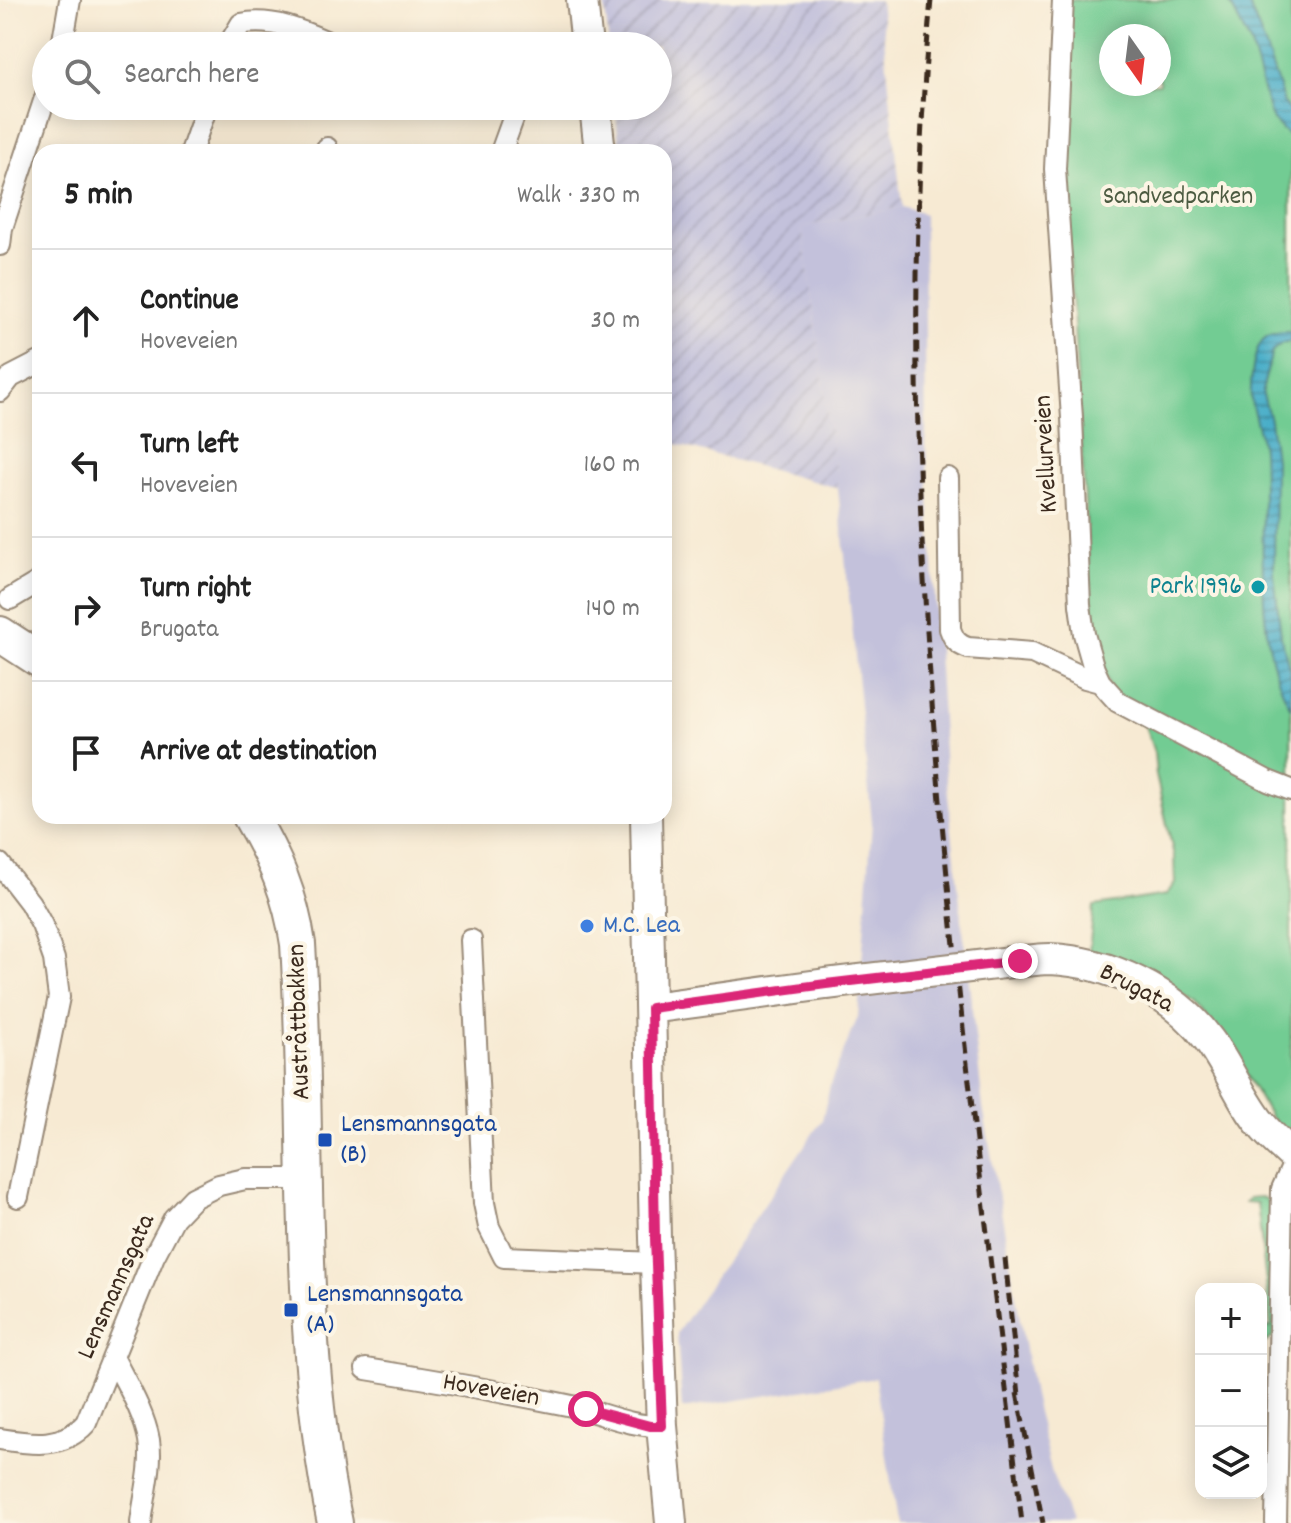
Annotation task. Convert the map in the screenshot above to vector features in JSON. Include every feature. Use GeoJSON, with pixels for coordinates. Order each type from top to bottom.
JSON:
{"type":"FeatureCollection","features":[{"type":"Feature","properties":{"kind":"main road"},"geometry":{"type":"LineString","coordinates":[[582,0],[585,32]]}},
{"type":"Feature","properties":{"kind":"main road"},"geometry":{"type":"LineString","coordinates":[[597,120],[599,144]]}},
{"type":"Feature","properties":{"kind":"main road"},"geometry":{"type":"LineString","coordinates":[[0,634],[32,655]]}},
{"type":"Feature","properties":{"kind":"main road","name":"Austråttbakken"},"geometry":{"type":"LineString","coordinates":[[254,824],[282,875],[296,930],[300,973],[309,1318],[315,1394],[335,1523]]}},
{"type":"Feature","properties":{"kind":"main road"},"geometry":{"type":"LineString","coordinates":[[646,824],[656,1263],[662,1426],[671,1523]]}},
{"type":"Feature","properties":{"kind":"main road","name":"Brugata"},"geometry":{"type":"LineString","coordinates":[[650,998],[688,1005],[826,984],[1051,959],[1114,972],[1165,998],[1188,1016],[1209,1040],[1263,1127],[1291,1154]]}},
{"type":"Feature","properties":{"kind":"street"},"geometry":{"type":"LineString","coordinates":[[64,32],[70,0]]}},
{"type":"Feature","properties":{"kind":"street","name":"Kvellurveien"},"geometry":{"type":"LineString","coordinates":[[1063,0],[1055,169],[1072,418],[1080,605],[1088,655],[1100,682],[1118,702],[1268,781],[1291,790]]}},
{"type":"Feature","properties":{"kind":"street"},"geometry":{"type":"LineString","coordinates":[[236,32],[241,24],[258,21],[304,32]]}},
{"type":"Feature","properties":{"kind":"street"},"geometry":{"type":"LineString","coordinates":[[0,245],[2,228],[38,120]]}},
{"type":"Feature","properties":{"kind":"street"},"geometry":{"type":"LineString","coordinates":[[194,144],[202,120]]}},
{"type":"Feature","properties":{"kind":"street"},"geometry":{"type":"LineString","coordinates":[[504,144],[513,120]]}},
{"type":"Feature","properties":{"kind":"street"},"geometry":{"type":"LineString","coordinates":[[0,391],[11,377],[32,366]]}},
{"type":"Feature","properties":{"kind":"street"},"geometry":{"type":"LineString","coordinates":[[948,478],[950,629],[953,638],[959,645],[968,648],[1032,653],[1100,682]]}},
{"type":"Feature","properties":{"kind":"street"},"geometry":{"type":"LineString","coordinates":[[10,599],[32,586]]}},
{"type":"Feature","properties":{"kind":"street"},"geometry":{"type":"LineString","coordinates":[[0,864],[30,903],[42,925],[54,959],[59,997],[18,1197]]}},
{"type":"Feature","properties":{"kind":"street"},"geometry":{"type":"LineString","coordinates":[[471,940],[484,1203],[489,1227],[504,1257],[656,1263]]}},
{"type":"Feature","properties":{"kind":"street"},"geometry":{"type":"LineString","coordinates":[[1276,1523],[1282,1189],[1291,1169]]}},
{"type":"Feature","properties":{"kind":"street","name":"Lensmannsgata"},"geometry":{"type":"LineString","coordinates":[[0,1439],[26,1443],[64,1441],[86,1423],[154,1256],[174,1218],[193,1198],[219,1185],[245,1179],[305,1179]]}},
{"type":"Feature","properties":{"kind":"street"},"geometry":{"type":"LineString","coordinates":[[113,1357],[149,1440],[141,1523]]}},
{"type":"Feature","properties":{"kind":"street","name":"Hoveveien"},"geometry":{"type":"LineString","coordinates":[[366,1369],[495,1390],[650,1426],[662,1426]]}},
{"type":"Feature","properties":{"kind":"shaded area"},"geometry":{"type":"Polygon","coordinates":[[[604,0],[880,0],[902,207],[802,227],[838,488],[672,443],[672,144],[619,144],[617,120],[672,120],[672,32],[607,32],[604,0]]]}},
{"type":"Feature","properties":{"kind":"shaded area"},"geometry":{"type":"Polygon","coordinates":[[[902,207],[924,214],[926,448],[945,769],[983,1107],[1033,1395],[1052,1474],[1070,1523],[897,1523],[875,1378],[682,1409],[677,1333],[822,1120],[831,1082],[858,1017],[872,822],[838,488],[802,227],[902,207]]]}},
{"type":"Feature","properties":{"kind":"green space","name":"Sandvedparken"},"geometry":{"type":"Polygon","coordinates":[[[1068,0],[1291,0],[1291,1138],[1271,1118],[1230,1047],[1195,1003],[1154,976],[1089,951],[1094,906],[1166,895],[1175,883],[1174,856],[1154,752],[1145,726],[1117,711],[1089,622],[1092,616],[1064,164],[1068,0]]]}},
{"type":"Feature","properties":{"kind":"green space"},"geometry":{"type":"Polygon","coordinates":[[[1249,1198],[1267,1200],[1275,1211],[1275,1324],[1273,1337],[1267,1341],[1267,1327],[1271,1327],[1257,1203],[1245,1202],[1249,1198]]]}},
{"type":"Feature","properties":{"kind":"water"},"geometry":{"type":"Polygon","coordinates":[[[1228,0],[1247,0],[1284,103],[1291,114],[1291,138],[1273,120],[1251,45],[1228,0]]]}},
{"type":"Feature","properties":{"kind":"water"},"geometry":{"type":"Polygon","coordinates":[[[1291,332],[1291,341],[1282,343],[1272,351],[1262,391],[1270,420],[1275,460],[1274,574],[1281,636],[1291,675],[1291,708],[1278,680],[1265,616],[1262,451],[1251,400],[1253,368],[1260,344],[1268,336],[1291,332]]]}},
{"type":"Feature","properties":{"kind":"railway"},"geometry":{"type":"LineString","coordinates":[[931,0],[919,191],[917,382],[924,572],[937,763],[955,953],[1022,1523]]}},
{"type":"Feature","properties":{"kind":"railway"},"geometry":{"type":"LineString","coordinates":[[1005,1258],[1020,1405]]}},
{"type":"Feature","properties":{"kind":"railway"},"geometry":{"type":"LineString","coordinates":[[1017,1393],[1043,1523]]}},
{"type":"Feature","properties":{"kind":"place","name":"Park 1996"},"geometry":{"type":"Point","coordinates":[1258,587]}},
{"type":"Feature","properties":{"kind":"place","name":"M.C. Lea"},"geometry":{"type":"Point","coordinates":[587,926]}},
{"type":"Feature","properties":{"kind":"place","name":"Lensmannsgata (B)"},"geometry":{"type":"Point","coordinates":[325,1140]}},
{"type":"Feature","properties":{"kind":"place","name":"Lensmannsgata (A)"},"geometry":{"type":"Point","coordinates":[291,1310]}},
{"type":"Feature","properties":{"kind":"route"},"geometry":{"type":"LineString","coordinates":[[586,1409],[627,1421],[662,1426],[651,1008],[1020,961]]}}]}
